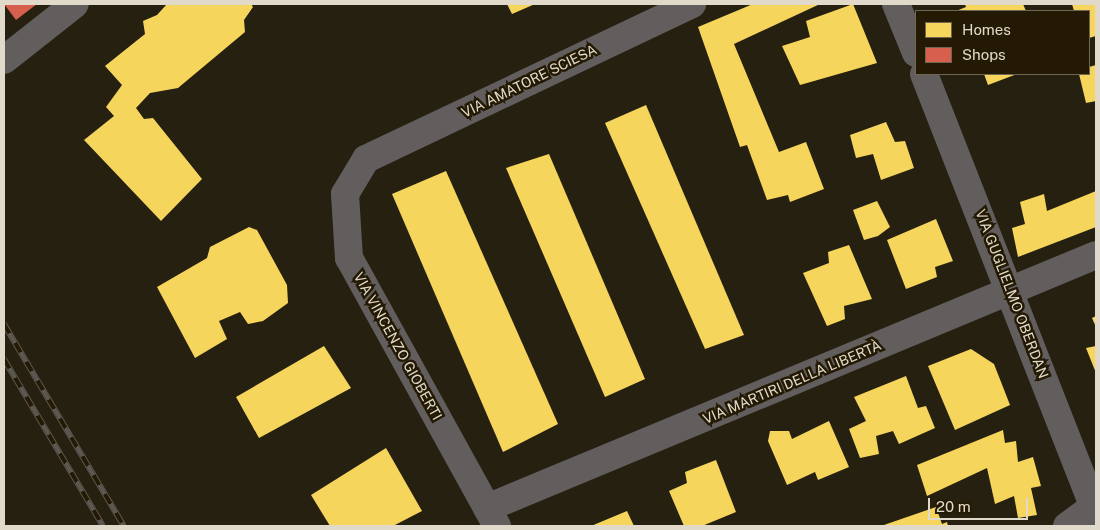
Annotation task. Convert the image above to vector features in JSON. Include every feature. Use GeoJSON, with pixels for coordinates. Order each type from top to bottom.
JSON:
{"type":"FeatureCollection","features":[{"type":"Feature","properties":{"kind":"street"},"geometry":{"type":"LineString","coordinates":[[4,60],[75,4]]}},
{"type":"Feature","properties":{"kind":"street","name":"VIA AMATORE SCIESA"},"geometry":{"type":"LineString","coordinates":[[366,159],[692,4]]}},
{"type":"Feature","properties":{"kind":"street"},"geometry":{"type":"LineString","coordinates":[[896,4],[915,51]]}},
{"type":"Feature","properties":{"kind":"street","name":"VIA GUGLIELMO OBERDAN"},"geometry":{"type":"LineString","coordinates":[[924,75],[1012,291],[1095,511]]}},
{"type":"Feature","properties":{"kind":"street","name":"VIA VINCENZO GIOBERTI"},"geometry":{"type":"LineString","coordinates":[[366,159],[345,194],[349,258],[492,517]]}},
{"type":"Feature","properties":{"kind":"street","name":"VIA MARTIRI DELLA LIBERTÀ"},"geometry":{"type":"LineString","coordinates":[[492,517],[1096,255]]}},
{"type":"Feature","properties":{"kind":"street"},"geometry":{"type":"LineString","coordinates":[[1067,526],[1095,511]]}},
{"type":"Feature","properties":{"kind":"building: Homes"},"geometry":{"type":"Polygon","coordinates":[[[167,4],[251,4],[253,7],[244,20],[245,32],[178,88],[150,93],[136,108],[144,119],[153,118],[202,179],[161,221],[84,140],[114,116],[106,107],[122,85],[105,66],[145,34],[143,21],[157,15],[167,4]]]}},
{"type":"Feature","properties":{"kind":"building: Homes"},"geometry":{"type":"Polygon","coordinates":[[[507,4],[535,4],[512,14],[507,4]]]}},
{"type":"Feature","properties":{"kind":"building: Homes"},"geometry":{"type":"Polygon","coordinates":[[[753,4],[820,4],[734,44],[779,152],[806,142],[824,189],[790,202],[788,195],[767,200],[747,145],[740,147],[698,27],[753,4]]]}},
{"type":"Feature","properties":{"kind":"building: Homes"},"geometry":{"type":"Polygon","coordinates":[[[853,4],[877,63],[800,85],[782,46],[810,37],[806,21],[853,4]]]}},
{"type":"Feature","properties":{"kind":"building: Homes"},"geometry":{"type":"Polygon","coordinates":[[[965,4],[1023,4],[1026,10],[958,10],[966,7],[965,4]]]}},
{"type":"Feature","properties":{"kind":"building: Homes"},"geometry":{"type":"Polygon","coordinates":[[[1072,4],[1096,4],[1096,36],[1090,38],[1090,10],[1074,10],[1072,4]]]}},
{"type":"Feature","properties":{"kind":"building: Homes"},"geometry":{"type":"Polygon","coordinates":[[[1096,65],[1096,101],[1086,103],[1079,75],[1090,75],[1090,67],[1096,65]]]}},
{"type":"Feature","properties":{"kind":"building: Homes"},"geometry":{"type":"Polygon","coordinates":[[[984,75],[1014,75],[988,85],[984,75]]]}},
{"type":"Feature","properties":{"kind":"building: Homes"},"geometry":{"type":"Polygon","coordinates":[[[646,105],[744,335],[705,349],[605,123],[646,105]]]}},
{"type":"Feature","properties":{"kind":"building: Homes"},"geometry":{"type":"Polygon","coordinates":[[[886,122],[895,142],[905,141],[914,168],[881,180],[873,154],[856,158],[850,135],[886,122]]]}},
{"type":"Feature","properties":{"kind":"building: Homes"},"geometry":{"type":"Polygon","coordinates":[[[549,154],[645,379],[605,397],[506,168],[549,154]]]}},
{"type":"Feature","properties":{"kind":"building: Homes"},"geometry":{"type":"Polygon","coordinates":[[[446,171],[558,424],[503,452],[392,194],[446,171]]]}},
{"type":"Feature","properties":{"kind":"building: Homes"},"geometry":{"type":"Polygon","coordinates":[[[1096,191],[1096,227],[1018,257],[1012,228],[1025,224],[1020,202],[1044,194],[1047,211],[1096,191]]]}},
{"type":"Feature","properties":{"kind":"building: Homes"},"geometry":{"type":"Polygon","coordinates":[[[877,201],[890,227],[878,236],[864,240],[853,210],[877,201]]]}},
{"type":"Feature","properties":{"kind":"building: Homes"},"geometry":{"type":"Polygon","coordinates":[[[936,219],[953,261],[935,267],[937,277],[906,289],[887,240],[936,219]]]}},
{"type":"Feature","properties":{"kind":"building: Homes"},"geometry":{"type":"Polygon","coordinates":[[[249,227],[257,230],[287,285],[288,303],[263,321],[248,324],[240,312],[219,321],[227,339],[195,358],[157,287],[207,258],[210,247],[249,227]]]}},
{"type":"Feature","properties":{"kind":"building: Homes"},"geometry":{"type":"Polygon","coordinates":[[[849,245],[872,299],[844,306],[845,319],[827,326],[803,273],[829,263],[828,252],[849,245]]]}},
{"type":"Feature","properties":{"kind":"building: Homes"},"geometry":{"type":"Polygon","coordinates":[[[1096,316],[1096,327],[1092,318],[1096,316]]]}},
{"type":"Feature","properties":{"kind":"building: Homes"},"geometry":{"type":"Polygon","coordinates":[[[324,346],[351,388],[259,438],[236,397],[324,346]]]}},
{"type":"Feature","properties":{"kind":"building: Homes"},"geometry":{"type":"Polygon","coordinates":[[[1096,346],[1096,373],[1086,348],[1096,346]]]}},
{"type":"Feature","properties":{"kind":"building: Homes"},"geometry":{"type":"Polygon","coordinates":[[[971,349],[994,364],[1010,405],[955,430],[928,366],[971,349]]]}},
{"type":"Feature","properties":{"kind":"building: Homes"},"geometry":{"type":"Polygon","coordinates":[[[906,376],[918,408],[926,406],[935,428],[899,444],[893,431],[876,436],[879,454],[860,458],[849,429],[866,421],[854,397],[906,376]]]}},
{"type":"Feature","properties":{"kind":"building: Homes"},"geometry":{"type":"Polygon","coordinates":[[[829,421],[849,467],[818,480],[815,472],[787,485],[768,441],[770,431],[789,431],[792,439],[829,421]]]}},
{"type":"Feature","properties":{"kind":"building: Homes"},"geometry":{"type":"Polygon","coordinates":[[[1003,430],[1005,443],[1016,441],[1018,462],[1033,457],[1041,486],[1031,488],[1037,515],[1018,518],[1014,496],[995,504],[987,468],[927,496],[917,465],[1003,430]]]}},
{"type":"Feature","properties":{"kind":"building: Homes"},"geometry":{"type":"Polygon","coordinates":[[[386,448],[422,511],[393,526],[330,526],[311,495],[386,448]]]}},
{"type":"Feature","properties":{"kind":"building: Homes"},"geometry":{"type":"Polygon","coordinates":[[[716,460],[736,512],[702,526],[684,526],[669,491],[687,483],[685,472],[716,460]]]}},
{"type":"Feature","properties":{"kind":"building: Homes"},"geometry":{"type":"Polygon","coordinates":[[[936,507],[942,524],[947,522],[948,526],[881,526],[936,507]]]}},
{"type":"Feature","properties":{"kind":"building: Homes"},"geometry":{"type":"Polygon","coordinates":[[[627,511],[634,526],[591,526],[627,511]]]}},
{"type":"Feature","properties":{"kind":"building: Shops"},"geometry":{"type":"Polygon","coordinates":[[[4,4],[37,4],[16,20],[4,4]]]}},
{"type":"Feature","properties":{"kind":"railway"},"geometry":{"type":"LineString","coordinates":[[4,324],[124,526]]}},
{"type":"Feature","properties":{"kind":"railway"},"geometry":{"type":"LineString","coordinates":[[4,359],[103,526]]}}]}
